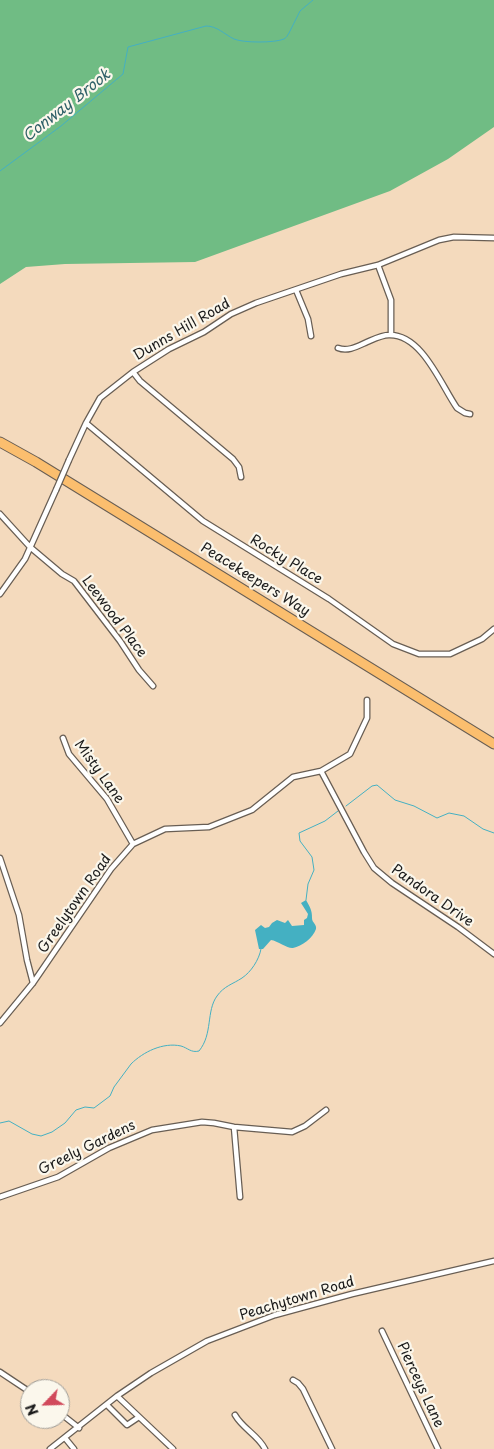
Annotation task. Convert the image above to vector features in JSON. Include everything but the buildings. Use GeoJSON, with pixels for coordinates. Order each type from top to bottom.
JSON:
{"type":"FeatureCollection","features":[{"type":"Feature","properties":{"kind":"highway","name":"Peacekeepers Way"},"geometry":{"type":"LineString","coordinates":[[0,442],[36,462],[494,744]]}},
{"type":"Feature","properties":{"kind":"street","name":"Dunns Hill Road"},"geometry":{"type":"LineString","coordinates":[[0,594],[25,559],[86,423],[100,398],[133,372],[169,349],[204,332],[235,312],[254,303],[340,274],[378,265],[439,240],[454,237],[494,238]]}},
{"type":"Feature","properties":{"kind":"street"},"geometry":{"type":"LineString","coordinates":[[378,265],[391,300],[391,335]]}},
{"type":"Feature","properties":{"kind":"street"},"geometry":{"type":"LineString","coordinates":[[296,290],[308,319],[312,336]]}},
{"type":"Feature","properties":{"kind":"street"},"geometry":{"type":"LineString","coordinates":[[338,348],[349,349],[378,337],[391,335],[408,340],[417,347],[457,408],[470,414]]}},
{"type":"Feature","properties":{"kind":"street"},"geometry":{"type":"LineString","coordinates":[[133,372],[140,381],[233,459],[239,467],[242,477]]}},
{"type":"Feature","properties":{"kind":"street","name":"Rocky Place"},"geometry":{"type":"LineString","coordinates":[[86,423],[202,521],[329,600],[394,644],[419,654],[450,654],[482,639],[494,629]]}},
{"type":"Feature","properties":{"kind":"street","name":"Leewood Place"},"geometry":{"type":"LineString","coordinates":[[0,514],[30,547],[62,574],[74,581],[120,641],[139,670],[153,686]]}},
{"type":"Feature","properties":{"kind":"street","name":"Greelytown Road"},"geometry":{"type":"LineString","coordinates":[[0,1023],[33,983],[111,869],[133,844],[165,829],[209,827],[252,810],[293,777],[321,771],[350,754],[368,718],[367,700]]}},
{"type":"Feature","properties":{"kind":"street","name":"Misty Lane"},"geometry":{"type":"LineString","coordinates":[[63,738],[69,754],[106,799],[133,844]]}},
{"type":"Feature","properties":{"kind":"street","name":"Pandora Drive"},"geometry":{"type":"LineString","coordinates":[[321,771],[364,852],[379,872],[398,888],[458,927],[494,954]]}},
{"type":"Feature","properties":{"kind":"street"},"geometry":{"type":"LineString","coordinates":[[0,858],[19,915],[33,983]]}},
{"type":"Feature","properties":{"kind":"street","name":"Greely Gardens"},"geometry":{"type":"LineString","coordinates":[[0,1197],[58,1177],[109,1148],[152,1130],[202,1122],[292,1132],[305,1126],[326,1110]]}},
{"type":"Feature","properties":{"kind":"street"},"geometry":{"type":"LineString","coordinates":[[234,1127],[240,1197]]}},
{"type":"Feature","properties":{"kind":"street","name":"Peachytown Road"},"geometry":{"type":"LineString","coordinates":[[50,1449],[151,1373],[207,1341],[275,1315],[352,1294],[494,1260]]}},
{"type":"Feature","properties":{"kind":"street","name":"Pierceys Lane"},"geometry":{"type":"LineString","coordinates":[[382,1331],[438,1449]]}},
{"type":"Feature","properties":{"kind":"street"},"geometry":{"type":"LineString","coordinates":[[0,1372],[20,1385]]}},
{"type":"Feature","properties":{"kind":"street"},"geometry":{"type":"LineString","coordinates":[[292,1380],[300,1386],[332,1449]]}},
{"type":"Feature","properties":{"kind":"street"},"geometry":{"type":"LineString","coordinates":[[118,1396],[173,1449]]}},
{"type":"Feature","properties":{"kind":"street"},"geometry":{"type":"LineString","coordinates":[[107,1405],[127,1425],[139,1417]]}},
{"type":"Feature","properties":{"kind":"street"},"geometry":{"type":"LineString","coordinates":[[235,1415],[243,1427],[255,1435],[265,1449]]}},
{"type":"Feature","properties":{"kind":"street"},"geometry":{"type":"LineString","coordinates":[[70,1421],[79,1428]]}},
{"type":"Feature","properties":{"kind":"street"},"geometry":{"type":"LineString","coordinates":[[65,1438],[74,1449]]}},
{"type":"Feature","properties":{"kind":"green space"},"geometry":{"type":"Polygon","coordinates":[[[0,0],[494,0],[494,127],[448,159],[390,191],[195,262],[65,264],[26,267],[0,284],[0,0]]]}},
{"type":"Feature","properties":{"kind":"water"},"geometry":{"type":"Polygon","coordinates":[[[306,900],[316,927],[315,932],[310,938],[293,948],[271,940],[263,949],[259,949],[255,930],[261,925],[265,928],[269,927],[277,920],[285,923],[288,920],[292,926],[304,925],[304,920],[308,914],[301,903],[306,900]]]}},
{"type":"Feature","properties":{"kind":"waterway","name":"Conway Brook"},"geometry":{"type":"LineString","coordinates":[[0,171],[61,126],[123,74],[128,47],[206,26],[217,29],[238,40],[259,42],[284,39],[300,11],[313,0]]}},
{"type":"Feature","properties":{"kind":"waterway"},"geometry":{"type":"LineString","coordinates":[[346,806],[372,786],[377,785],[395,800],[414,806],[437,818],[449,813],[464,816],[483,829],[494,833]]}},
{"type":"Feature","properties":{"kind":"waterway"},"geometry":{"type":"LineString","coordinates":[[306,900],[308,884],[314,870],[312,857],[300,841],[299,833],[325,821],[338,811]]}},
{"type":"Feature","properties":{"kind":"waterway"},"geometry":{"type":"LineString","coordinates":[[0,1123],[9,1121],[32,1134],[41,1136],[52,1132],[65,1123],[76,1110],[85,1107],[94,1108],[110,1096],[114,1087],[131,1064],[147,1052],[167,1045],[181,1046],[199,1051],[206,1037],[217,996],[251,969],[261,949]]}}]}
